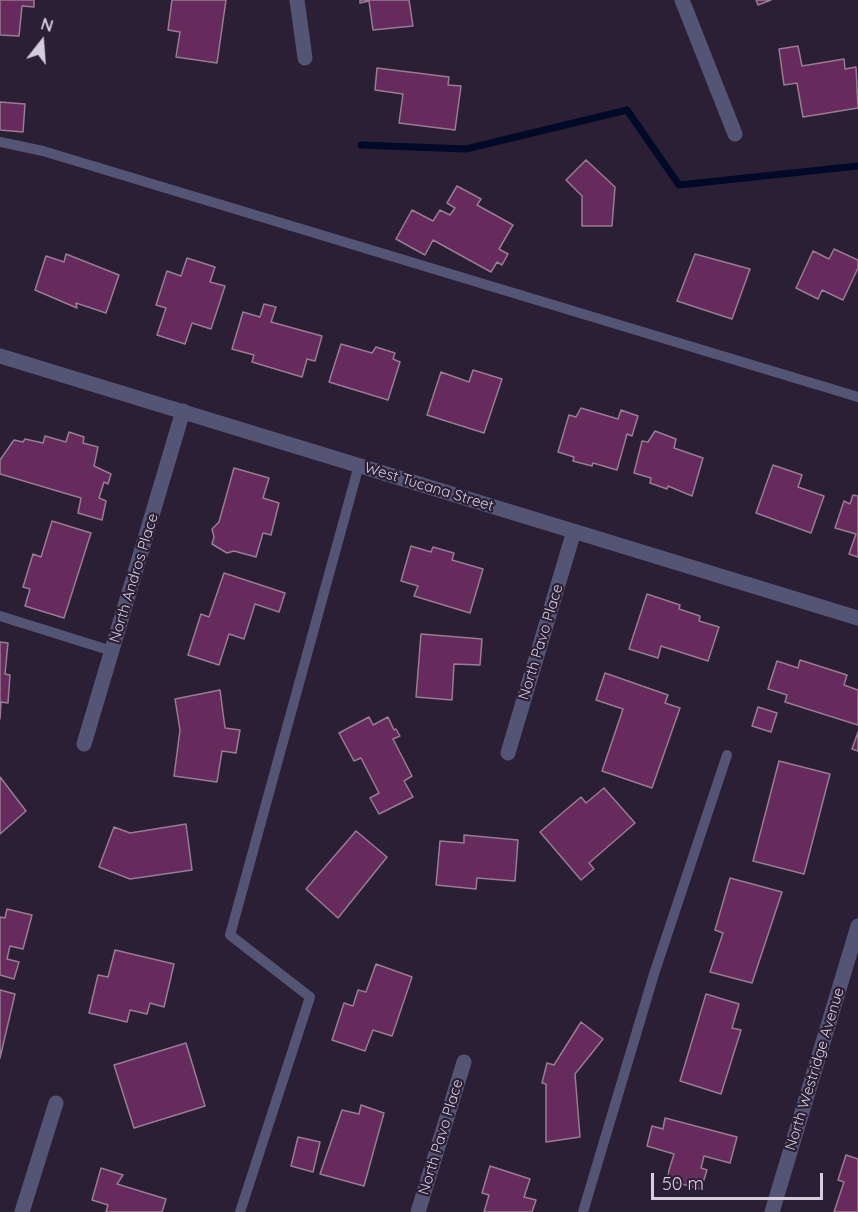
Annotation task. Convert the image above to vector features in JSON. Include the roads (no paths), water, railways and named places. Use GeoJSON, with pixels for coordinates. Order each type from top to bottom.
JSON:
{"type":"FeatureCollection","features":[{"type":"Feature","properties":{"kind":"street"},"geometry":{"type":"LineString","coordinates":[[297,0],[305,58]]}},
{"type":"Feature","properties":{"kind":"street"},"geometry":{"type":"LineString","coordinates":[[682,0],[735,134]]}},
{"type":"Feature","properties":{"kind":"street","name":"West Tucana Street"},"geometry":{"type":"LineString","coordinates":[[0,356],[858,618]]}},
{"type":"Feature","properties":{"kind":"street","name":"North Andros Place"},"geometry":{"type":"LineString","coordinates":[[84,744],[183,411]]}},
{"type":"Feature","properties":{"kind":"street","name":"North Pavo Place"},"geometry":{"type":"LineString","coordinates":[[508,753],[574,531]]}},
{"type":"Feature","properties":{"kind":"street","name":"North Westridge Avenue"},"geometry":{"type":"LineString","coordinates":[[772,1212],[858,926]]}},
{"type":"Feature","properties":{"kind":"street","name":"North Pavo Place"},"geometry":{"type":"LineString","coordinates":[[418,1212],[464,1062]]}},
{"type":"Feature","properties":{"kind":"street"},"geometry":{"type":"LineString","coordinates":[[22,1212],[56,1103]]}},
{"type":"Feature","properties":{"kind":"lane"},"geometry":{"type":"LineString","coordinates":[[0,142],[43,151],[858,397]]}},
{"type":"Feature","properties":{"kind":"lane"},"geometry":{"type":"LineString","coordinates":[[240,1212],[310,998],[230,935],[358,465]]}},
{"type":"Feature","properties":{"kind":"lane"},"geometry":{"type":"LineString","coordinates":[[0,615],[112,651]]}},
{"type":"Feature","properties":{"kind":"lane"},"geometry":{"type":"LineString","coordinates":[[583,1212],[654,974],[728,755]]}},
{"type":"Feature","properties":{"kind":"waterway"},"geometry":{"type":"LineString","coordinates":[[361,145],[466,149],[627,110],[679,185],[858,166]]}}]}
